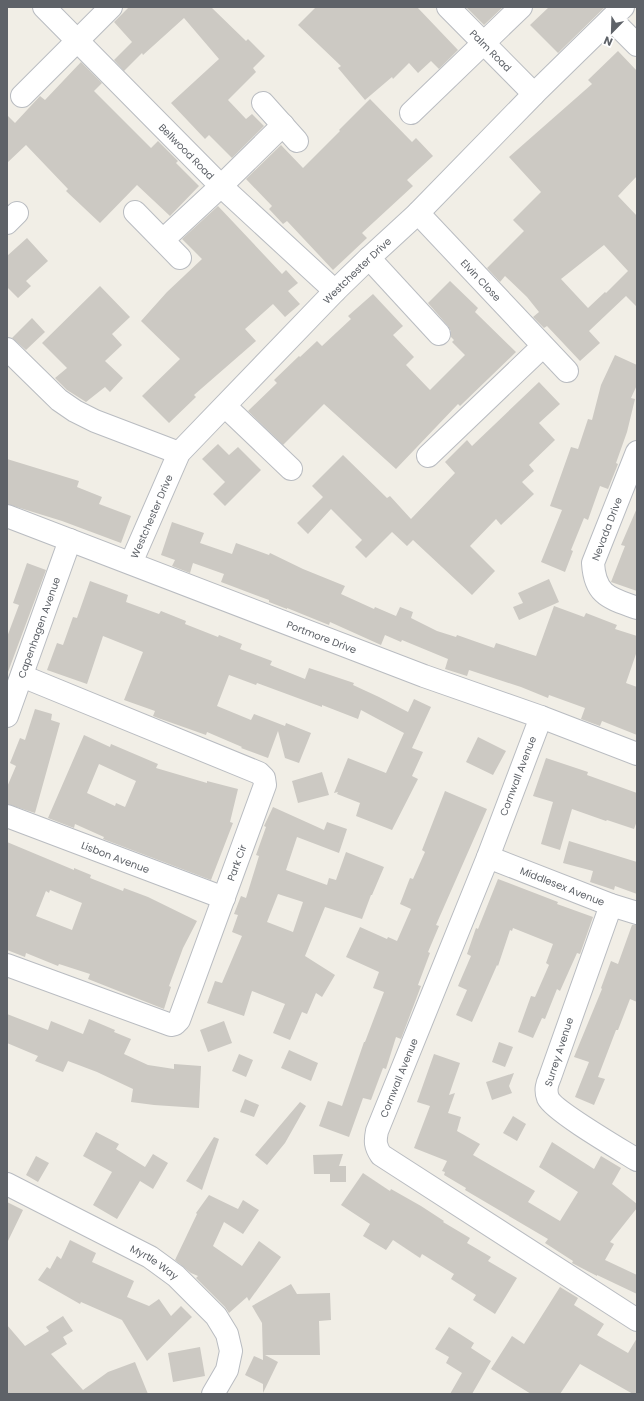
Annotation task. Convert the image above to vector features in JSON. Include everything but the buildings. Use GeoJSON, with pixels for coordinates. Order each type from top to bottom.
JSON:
{"type":"FeatureCollection","features":[{"type":"Feature","properties":{"kind":"street","name":"Bellwood Road"},"geometry":{"type":"LineString","coordinates":[[44,7],[221,186],[335,291]]}},
{"type":"Feature","properties":{"kind":"street"},"geometry":{"type":"LineString","coordinates":[[22,96],[111,7]]}},
{"type":"Feature","properties":{"kind":"street","name":"Palm Road"},"geometry":{"type":"LineString","coordinates":[[448,7],[534,94]]}},
{"type":"Feature","properties":{"kind":"street"},"geometry":{"type":"LineString","coordinates":[[411,113],[521,7]]}},
{"type":"Feature","properties":{"kind":"street"},"geometry":{"type":"LineString","coordinates":[[617,13],[637,45]]}},
{"type":"Feature","properties":{"kind":"street","name":"Westchester Drive"},"geometry":{"type":"LineString","coordinates":[[132,563],[179,453],[335,291],[418,213],[534,94],[617,13]]}},
{"type":"Feature","properties":{"kind":"street"},"geometry":{"type":"LineString","coordinates":[[263,103],[298,141]]}},
{"type":"Feature","properties":{"kind":"street"},"geometry":{"type":"LineString","coordinates":[[163,240],[283,125]]}},
{"type":"Feature","properties":{"kind":"street"},"geometry":{"type":"LineString","coordinates":[[135,212],[180,258]]}},
{"type":"Feature","properties":{"kind":"street","name":"Elvin Close"},"geometry":{"type":"LineString","coordinates":[[418,213],[542,347],[567,371]]}},
{"type":"Feature","properties":{"kind":"street"},"geometry":{"type":"LineString","coordinates":[[369,258],[439,334]]}},
{"type":"Feature","properties":{"kind":"street"},"geometry":{"type":"LineString","coordinates":[[428,456],[542,347]]}},
{"type":"Feature","properties":{"kind":"street"},"geometry":{"type":"LineString","coordinates":[[7,349],[59,400],[75,411],[95,421],[179,453]]}},
{"type":"Feature","properties":{"kind":"street"},"geometry":{"type":"LineString","coordinates":[[225,406],[291,469]]}},
{"type":"Feature","properties":{"kind":"street","name":"Nevada Drive"},"geometry":{"type":"LineString","coordinates":[[637,452],[593,563],[594,576],[598,586],[606,596],[637,608]]}},
{"type":"Feature","properties":{"kind":"street","name":"Portmore Drive"},"geometry":{"type":"LineString","coordinates":[[7,516],[424,676],[541,717],[637,754]]}},
{"type":"Feature","properties":{"kind":"street","name":"Capenhagen Avenue"},"geometry":{"type":"LineString","coordinates":[[7,716],[70,540]]}},
{"type":"Feature","properties":{"kind":"street","name":"Park Cir"},"geometry":{"type":"LineString","coordinates":[[7,964],[171,1025],[175,1024],[179,1020],[265,785],[264,778],[259,773],[22,676]]}},
{"type":"Feature","properties":{"kind":"street","name":"Cornwall Avenue"},"geometry":{"type":"LineString","coordinates":[[541,717],[488,856],[377,1131],[375,1139],[376,1146],[381,1155],[637,1320]]}},
{"type":"Feature","properties":{"kind":"street","name":"Lisbon Avenue"},"geometry":{"type":"LineString","coordinates":[[7,816],[224,898]]}},
{"type":"Feature","properties":{"kind":"street","name":"Middlesex Avenue"},"geometry":{"type":"LineString","coordinates":[[488,856],[611,905],[637,913]]}},
{"type":"Feature","properties":{"kind":"street","name":"Surrey Avenue"},"geometry":{"type":"LineString","coordinates":[[611,905],[546,1091],[549,1099],[567,1115],[637,1160]]}},
{"type":"Feature","properties":{"kind":"street","name":"Myrtle Way"},"geometry":{"type":"LineString","coordinates":[[7,1184],[150,1257],[176,1276],[216,1316],[227,1334],[231,1351],[227,1370],[214,1394]]}}]}
